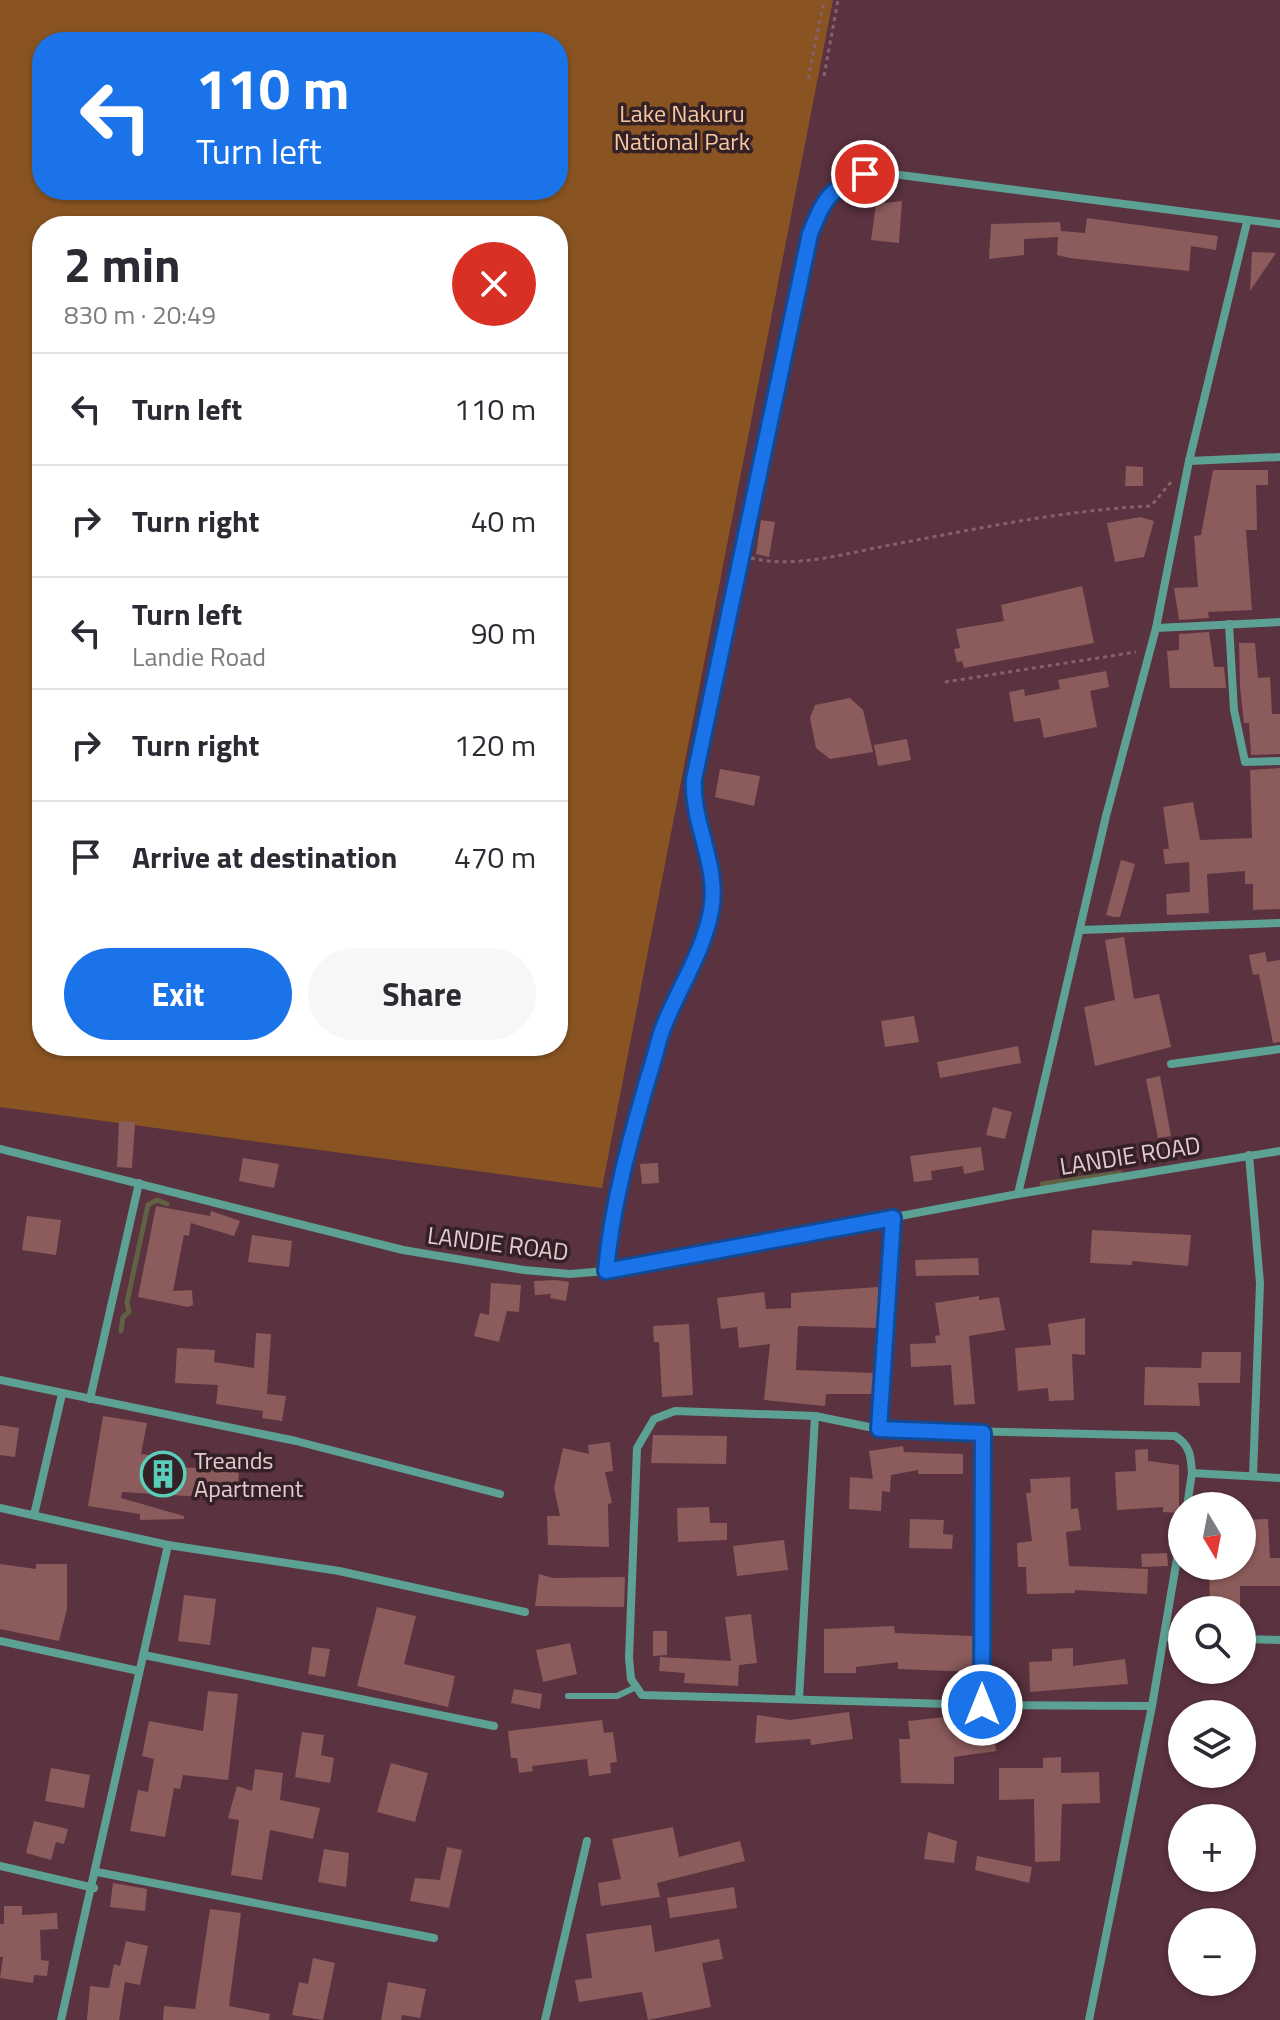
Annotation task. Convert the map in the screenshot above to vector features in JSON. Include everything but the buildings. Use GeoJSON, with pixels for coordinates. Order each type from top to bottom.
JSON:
{"type":"FeatureCollection","features":[{"type":"Feature","properties":{"kind":"street"},"geometry":{"type":"LineString","coordinates":[[606,1271],[610,1229],[633,1127],[664,1024],[699,957],[712,907],[709,861],[695,804],[694,779],[744,556],[810,234],[824,199],[843,183],[865,174],[918,175],[1247,222],[1280,224]]}},
{"type":"Feature","properties":{"kind":"street"},"geometry":{"type":"LineString","coordinates":[[1018,1194],[1147,651],[1156,628],[1189,461],[1247,222]]}},
{"type":"Feature","properties":{"kind":"street"},"geometry":{"type":"LineString","coordinates":[[1189,461],[1280,457]]}},
{"type":"Feature","properties":{"kind":"street"},"geometry":{"type":"LineString","coordinates":[[1156,628],[1280,622]]}},
{"type":"Feature","properties":{"kind":"street"},"geometry":{"type":"LineString","coordinates":[[1229,624],[1234,710],[1245,762],[1280,761]]}},
{"type":"Feature","properties":{"kind":"street"},"geometry":{"type":"LineString","coordinates":[[1080,930],[1280,923]]}},
{"type":"Feature","properties":{"kind":"street"},"geometry":{"type":"LineString","coordinates":[[1171,1064],[1280,1049]]}},
{"type":"Feature","properties":{"kind":"street","name":"LANDIE ROAD"},"geometry":{"type":"LineString","coordinates":[[0,1149],[403,1250],[524,1270],[570,1274],[606,1271],[1018,1194],[1280,1151]]}},
{"type":"Feature","properties":{"kind":"street"},"geometry":{"type":"LineString","coordinates":[[1249,1155],[1260,1283],[1253,1476]]}},
{"type":"Feature","properties":{"kind":"street"},"geometry":{"type":"LineString","coordinates":[[90,1399],[139,1183]]}},
{"type":"Feature","properties":{"kind":"street"},"geometry":{"type":"LineString","coordinates":[[879,1429],[893,1218]]}},
{"type":"Feature","properties":{"kind":"street"},"geometry":{"type":"LineString","coordinates":[[0,1380],[296,1441],[500,1494]]}},
{"type":"Feature","properties":{"kind":"street"},"geometry":{"type":"LineString","coordinates":[[34,1515],[62,1394]]}},
{"type":"Feature","properties":{"kind":"street"},"geometry":{"type":"LineString","coordinates":[[1152,1706],[982,1705],[642,1695],[634,1688],[629,1658],[637,1448],[644,1430],[654,1419],[675,1411],[815,1416],[879,1429],[1175,1436],[1186,1442],[1191,1456],[1189,1492]]}},
{"type":"Feature","properties":{"kind":"street"},"geometry":{"type":"LineString","coordinates":[[799,1699],[815,1416]]}},
{"type":"Feature","properties":{"kind":"street"},"geometry":{"type":"LineString","coordinates":[[982,1705],[983,1433]]}},
{"type":"Feature","properties":{"kind":"street"},"geometry":{"type":"LineString","coordinates":[[1192,1473],[1280,1478]]}},
{"type":"Feature","properties":{"kind":"street"},"geometry":{"type":"LineString","coordinates":[[0,1508],[168,1545],[339,1571],[525,1612]]}},
{"type":"Feature","properties":{"kind":"street"},"geometry":{"type":"LineString","coordinates":[[61,2020],[94,1888],[168,1545]]}},
{"type":"Feature","properties":{"kind":"street"},"geometry":{"type":"LineString","coordinates":[[1089,2020],[1152,1706],[1174,1580]]}},
{"type":"Feature","properties":{"kind":"street"},"geometry":{"type":"LineString","coordinates":[[1256,1639],[1280,1640]]}},
{"type":"Feature","properties":{"kind":"street"},"geometry":{"type":"LineString","coordinates":[[0,1641],[139,1671]]}},
{"type":"Feature","properties":{"kind":"street"},"geometry":{"type":"LineString","coordinates":[[144,1655],[494,1726]]}},
{"type":"Feature","properties":{"kind":"street"},"geometry":{"type":"LineString","coordinates":[[548,2019],[587,1841]]}},
{"type":"Feature","properties":{"kind":"street"},"geometry":{"type":"LineString","coordinates":[[0,1866],[94,1888]]}},
{"type":"Feature","properties":{"kind":"street"},"geometry":{"type":"LineString","coordinates":[[97,1872],[434,1938]]}},
{"type":"Feature","properties":{"kind":"lane"},"geometry":{"type":"LineString","coordinates":[[568,1696],[617,1696],[634,1688]]}},
{"type":"Feature","properties":{"kind":"path"},"geometry":{"type":"LineString","coordinates":[[808,79],[824,0]]}},
{"type":"Feature","properties":{"kind":"path"},"geometry":{"type":"LineString","coordinates":[[824,76],[838,0]]}},
{"type":"Feature","properties":{"kind":"path"},"geometry":{"type":"LineString","coordinates":[[744,556],[768,562],[812,558],[1082,511],[1151,506],[1189,461]]}},
{"type":"Feature","properties":{"kind":"path"},"geometry":{"type":"LineString","coordinates":[[945,682],[1147,651]]}},
{"type":"Feature","properties":{"kind":"green space","name":"Lake Nakuru National Park"},"geometry":{"type":"Polygon","coordinates":[[[0,0],[833,0],[602,1188],[0,1107],[0,0]]]}},
{"type":"Feature","properties":{"kind":"waterway"},"geometry":{"type":"LineString","coordinates":[[1042,1184],[1120,1173]]}},
{"type":"Feature","properties":{"kind":"waterway"},"geometry":{"type":"LineString","coordinates":[[121,1331],[123,1317],[129,1312],[127,1302],[148,1205],[157,1200],[167,1204]]}},
{"type":"Feature","properties":{"kind":"place","name":"Treands Apartment"},"geometry":{"type":"Point","coordinates":[163,1474]}},
{"type":"Feature","properties":{"kind":"route"},"geometry":{"type":"LineString","coordinates":[[865,174],[843,183],[824,199],[810,234],[780,387],[694,779],[696,815],[709,861],[712,907],[699,957],[664,1024],[633,1127],[610,1229],[606,1271],[893,1218],[879,1429],[983,1433],[982,1705]]}}]}
